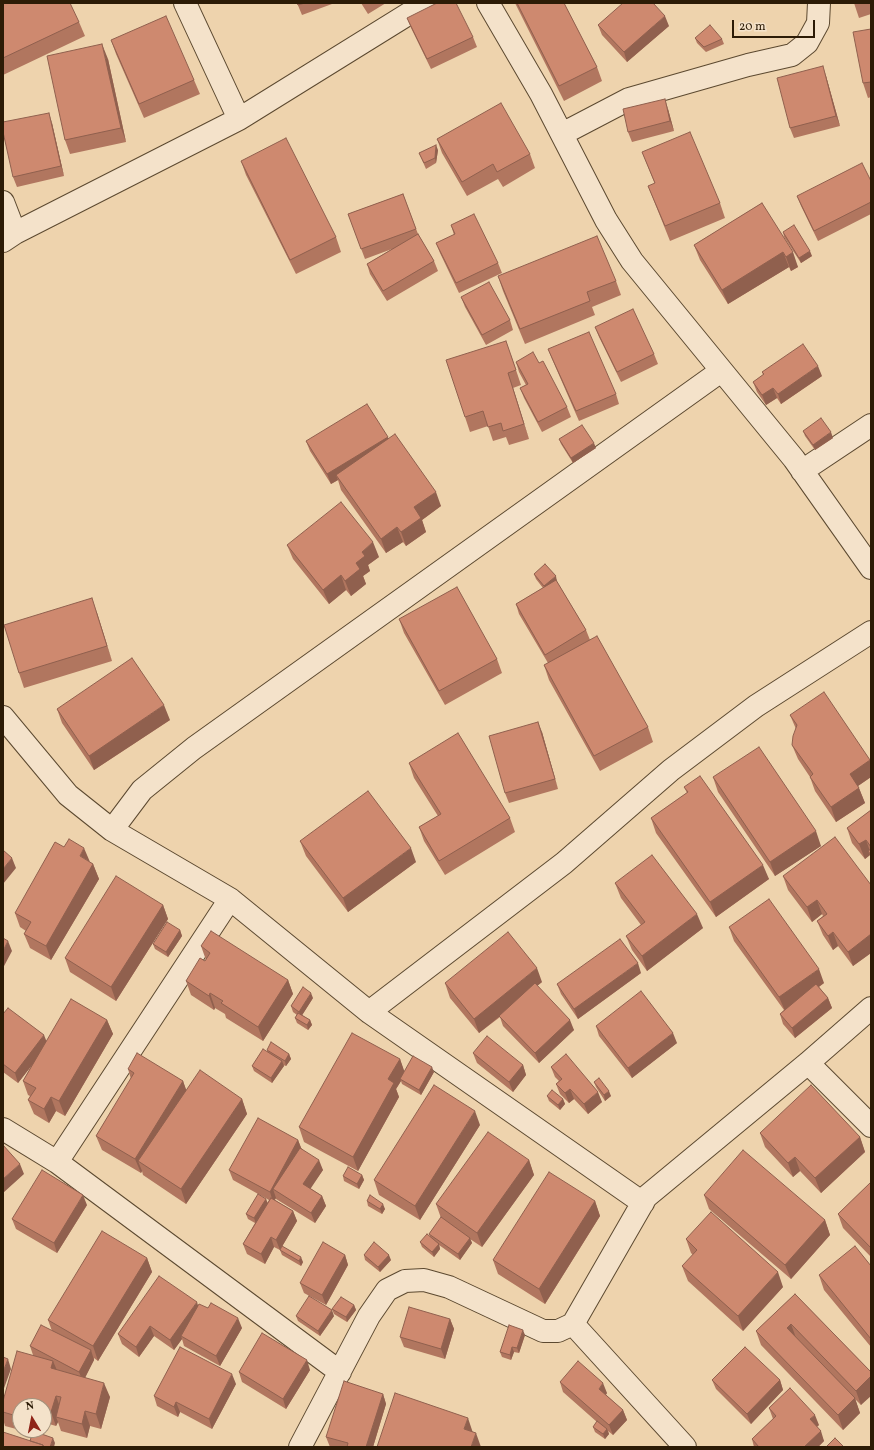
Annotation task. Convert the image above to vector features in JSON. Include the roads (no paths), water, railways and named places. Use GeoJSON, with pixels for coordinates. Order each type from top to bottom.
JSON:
{"type":"FeatureCollection","features":[{"type":"Feature","properties":{"kind":"street"},"geometry":{"type":"LineString","coordinates":[[185,3],[239,119]]}},
{"type":"Feature","properties":{"kind":"street"},"geometry":{"type":"LineString","coordinates":[[3,202],[9,237],[239,119],[426,3]]}},
{"type":"Feature","properties":{"kind":"street"},"geometry":{"type":"LineString","coordinates":[[488,3],[541,94],[606,220],[632,261],[794,459],[871,568]]}},
{"type":"Feature","properties":{"kind":"street"},"geometry":{"type":"LineString","coordinates":[[562,134],[629,99],[748,65],[792,55],[807,43],[818,23],[819,3]]}},
{"type":"Feature","properties":{"kind":"street"},"geometry":{"type":"LineString","coordinates":[[112,830],[142,790],[194,748],[721,371]]}},
{"type":"Feature","properties":{"kind":"street"},"geometry":{"type":"LineString","coordinates":[[802,471],[871,425]]}},
{"type":"Feature","properties":{"kind":"street"},"geometry":{"type":"LineString","coordinates":[[369,1012],[564,862],[671,770],[756,706],[871,632]]}},
{"type":"Feature","properties":{"kind":"street"},"geometry":{"type":"LineString","coordinates":[[3,717],[68,795],[112,830],[230,899],[369,1012],[643,1204]]}},
{"type":"Feature","properties":{"kind":"street"},"geometry":{"type":"LineString","coordinates":[[57,1162],[230,899]]}},
{"type":"Feature","properties":{"kind":"street"},"geometry":{"type":"LineString","coordinates":[[300,1447],[369,1316],[387,1290],[406,1281],[424,1280],[449,1287],[543,1331],[558,1331],[573,1324],[646,1197],[808,1063],[871,1008]]}},
{"type":"Feature","properties":{"kind":"street"},"geometry":{"type":"LineString","coordinates":[[808,1063],[871,1126]]}},
{"type":"Feature","properties":{"kind":"street"},"geometry":{"type":"LineString","coordinates":[[3,1129],[57,1162],[340,1372]]}},
{"type":"Feature","properties":{"kind":"street"},"geometry":{"type":"LineString","coordinates":[[573,1324],[685,1447]]}}]}
